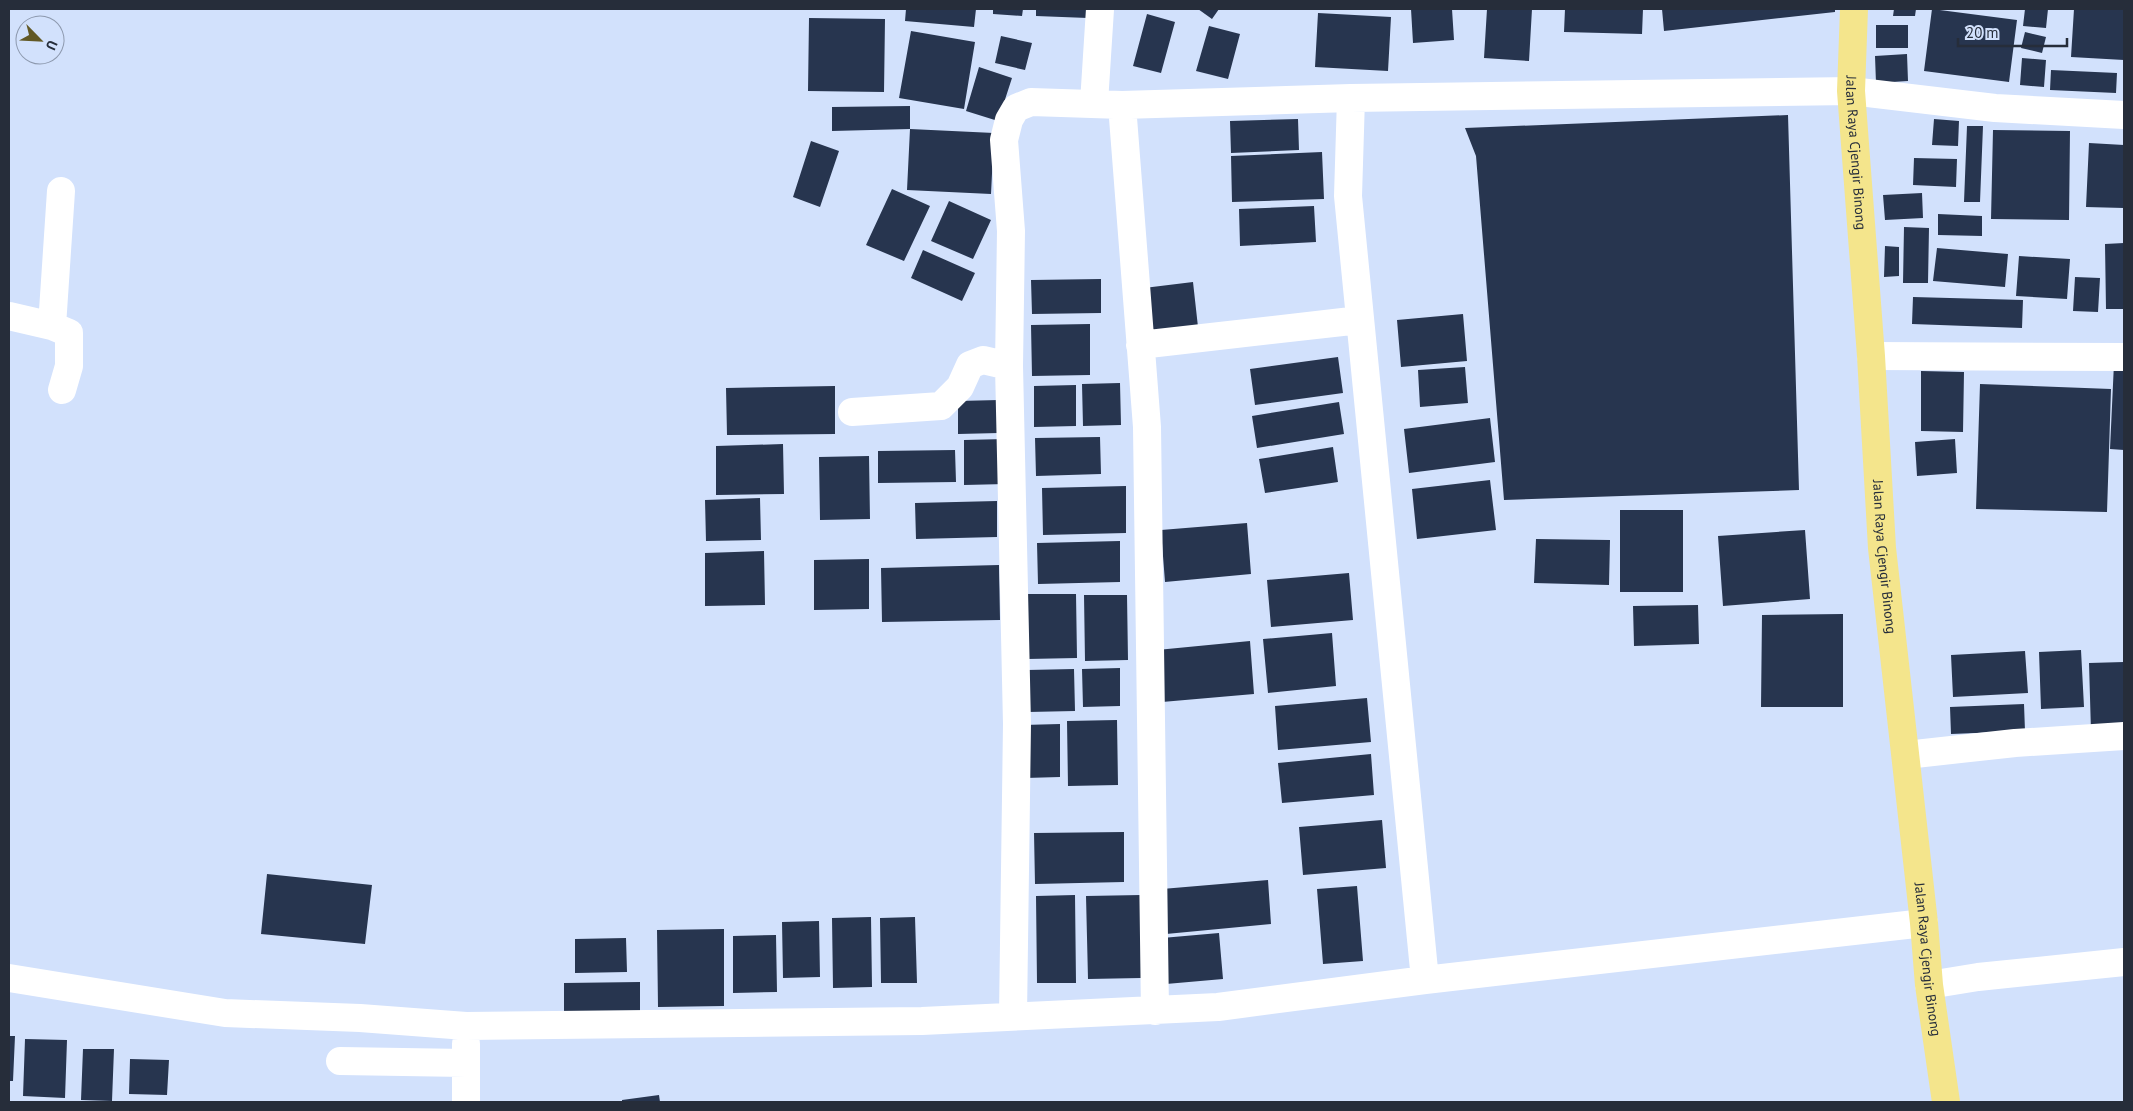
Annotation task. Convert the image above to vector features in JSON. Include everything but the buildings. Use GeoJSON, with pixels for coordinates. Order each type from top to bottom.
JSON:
{"type":"FeatureCollection","features":[{"type":"Feature","properties":{"kind":"main road","name":"Jalan Raya Cjengir Binong"},"geometry":{"type":"LineString","coordinates":[[1854,9],[1851,91],[1872,356],[1882,548],[1906,755],[1929,985],[1946,1102]]}},
{"type":"Feature","properties":{"kind":"street"},"geometry":{"type":"LineString","coordinates":[[1094,103],[1100,9]]}},
{"type":"Feature","properties":{"kind":"street"},"geometry":{"type":"LineString","coordinates":[[1013,1016],[1017,724],[1009,366],[1011,231],[1004,140],[1009,120],[1016,108],[1032,102],[1122,105],[1351,98],[1851,91],[1995,108],[2124,115]]}},
{"type":"Feature","properties":{"kind":"street"},"geometry":{"type":"LineString","coordinates":[[1351,98],[1348,196],[1425,980]]}},
{"type":"Feature","properties":{"kind":"street"},"geometry":{"type":"LineString","coordinates":[[1122,105],[1147,427],[1156,1011]]}},
{"type":"Feature","properties":{"kind":"street"},"geometry":{"type":"LineString","coordinates":[[52,326],[61,191]]}},
{"type":"Feature","properties":{"kind":"street"},"geometry":{"type":"LineString","coordinates":[[9,316],[52,326],[69,333],[69,366],[62,390]]}},
{"type":"Feature","properties":{"kind":"street"},"geometry":{"type":"LineString","coordinates":[[1140,345],[1360,320]]}},
{"type":"Feature","properties":{"kind":"street"},"geometry":{"type":"LineString","coordinates":[[1872,356],[2124,357]]}},
{"type":"Feature","properties":{"kind":"street"},"geometry":{"type":"LineString","coordinates":[[852,412],[941,406],[960,387],[970,365],[983,360],[1009,366]]}},
{"type":"Feature","properties":{"kind":"street"},"geometry":{"type":"LineString","coordinates":[[1906,755],[2015,743],[2124,736]]}},
{"type":"Feature","properties":{"kind":"street"},"geometry":{"type":"LineString","coordinates":[[9,978],[225,1013],[360,1018],[466,1026],[922,1021],[1218,1007],[1425,980],[1924,923]]}},
{"type":"Feature","properties":{"kind":"street"},"geometry":{"type":"LineString","coordinates":[[1929,985],[1978,977],[2124,962]]}},
{"type":"Feature","properties":{"kind":"street"},"geometry":{"type":"LineString","coordinates":[[466,1026],[466,1102]]}},
{"type":"Feature","properties":{"kind":"street"},"geometry":{"type":"LineString","coordinates":[[340,1061],[466,1063]]}}]}
